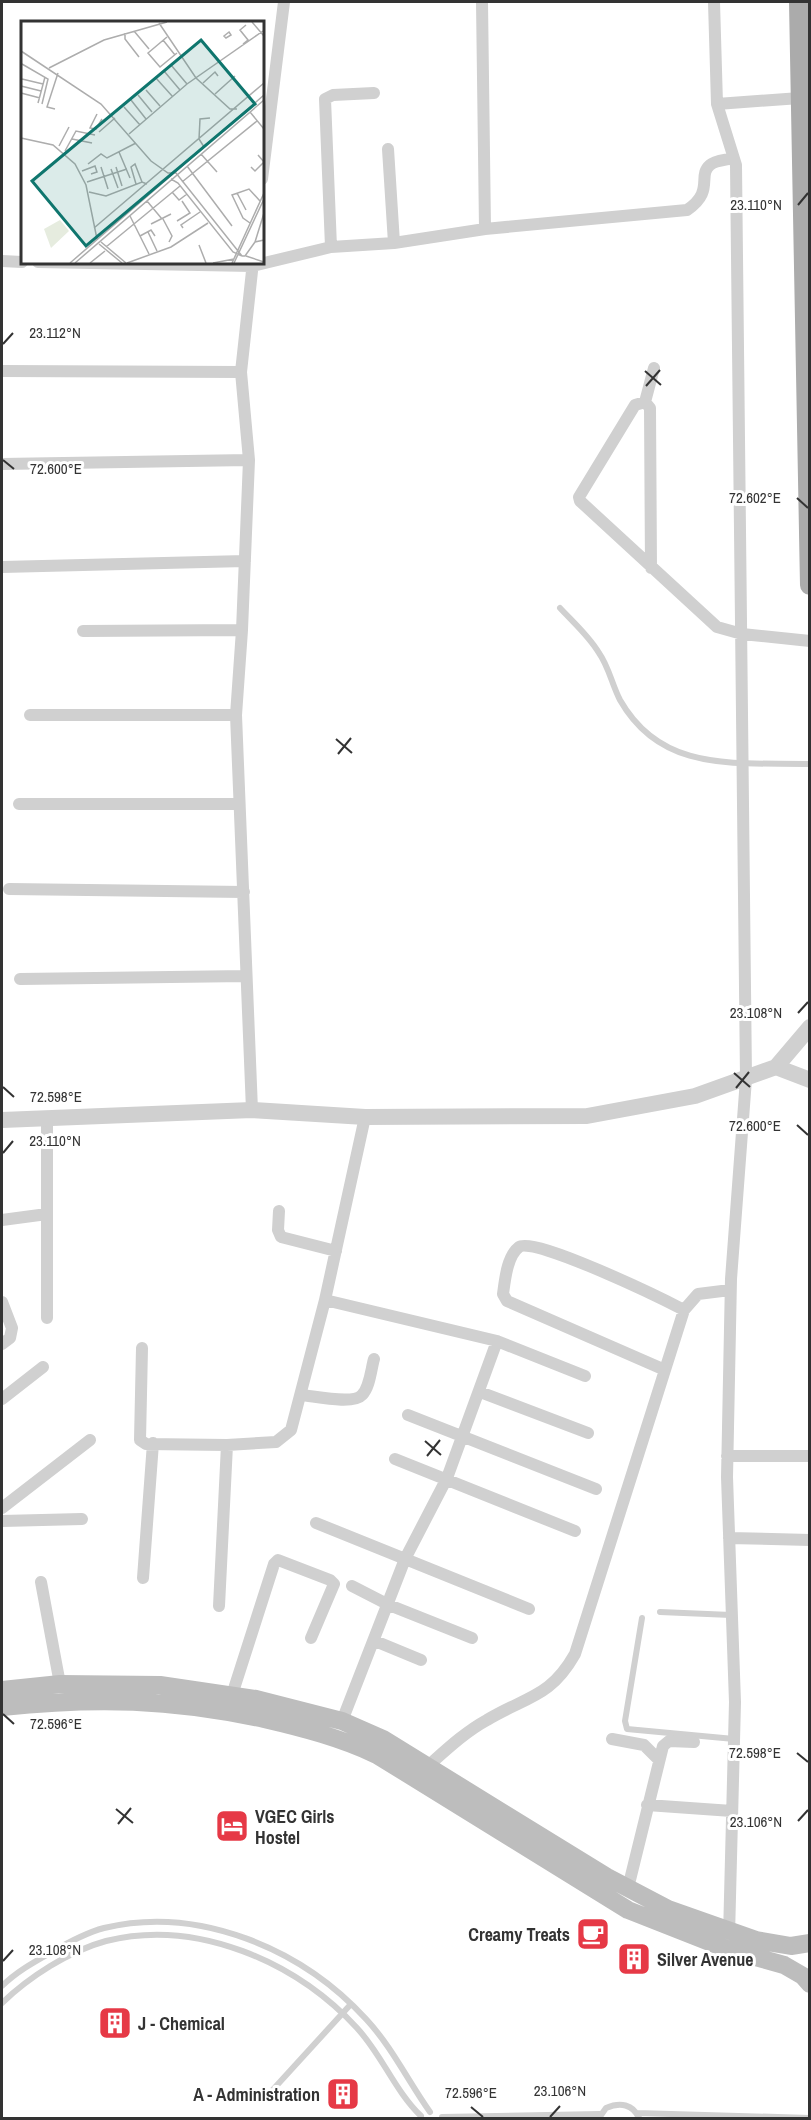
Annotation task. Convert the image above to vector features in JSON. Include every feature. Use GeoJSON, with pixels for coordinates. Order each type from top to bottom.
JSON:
{"type":"FeatureCollection","features":[{"type":"Feature","properties":{"kind":"main road"},"geometry":{"type":"LineString","coordinates":[[799,2],[810,585]]}},
{"type":"Feature","properties":{"kind":"main road"},"geometry":{"type":"LineString","coordinates":[[2,1690],[60,1684],[135,1683],[280,1723],[363,1738],[428,1766],[628,1888],[728,1940],[784,1965],[803,1976],[810,1984]]}},
{"type":"Feature","properties":{"kind":"main road"},"geometry":{"type":"LineString","coordinates":[[2,1707],[181,1695],[232,1695],[342,1721],[363,1738],[377,1755],[628,1910],[728,1940],[791,1946],[810,1943]]}},
{"type":"Feature","properties":{"kind":"street"},"geometry":{"type":"LineString","coordinates":[[264,163],[284,2]]}},
{"type":"Feature","properties":{"kind":"street"},"geometry":{"type":"LineString","coordinates":[[482,2],[485,229]]}},
{"type":"Feature","properties":{"kind":"street"},"geometry":{"type":"LineString","coordinates":[[714,2],[717,104],[733,158],[742,634],[746,1079],[730,1290],[727,1456],[734,1739],[728,1940]]}},
{"type":"Feature","properties":{"kind":"street"},"geometry":{"type":"LineString","coordinates":[[331,247],[325,99],[333,95],[374,93]]}},
{"type":"Feature","properties":{"kind":"street"},"geometry":{"type":"LineString","coordinates":[[717,104],[800,98]]}},
{"type":"Feature","properties":{"kind":"street"},"geometry":{"type":"LineString","coordinates":[[388,149],[394,243]]}},
{"type":"Feature","properties":{"kind":"street"},"geometry":{"type":"LineString","coordinates":[[264,261],[331,247],[394,243],[485,229],[687,210],[698,203],[704,193],[705,172],[711,164],[733,158]]}},
{"type":"Feature","properties":{"kind":"street"},"geometry":{"type":"LineString","coordinates":[[2,261],[21,262]]}},
{"type":"Feature","properties":{"kind":"street"},"geometry":{"type":"LineString","coordinates":[[252,264],[241,372],[249,460],[236,715],[252,1110]]}},
{"type":"Feature","properties":{"kind":"street"},"geometry":{"type":"LineString","coordinates":[[645,402],[654,368]]}},
{"type":"Feature","properties":{"kind":"street"},"geometry":{"type":"LineString","coordinates":[[2,371],[241,372]]}},
{"type":"Feature","properties":{"kind":"street"},"geometry":{"type":"LineString","coordinates":[[645,402],[650,408],[651,568]]}},
{"type":"Feature","properties":{"kind":"street"},"geometry":{"type":"LineString","coordinates":[[645,402],[635,405],[579,499],[713,624],[742,634],[810,641]]}},
{"type":"Feature","properties":{"kind":"street"},"geometry":{"type":"LineString","coordinates":[[2,465],[249,460]]}},
{"type":"Feature","properties":{"kind":"street"},"geometry":{"type":"LineString","coordinates":[[2,567],[245,561]]}},
{"type":"Feature","properties":{"kind":"street"},"geometry":{"type":"LineString","coordinates":[[84,631],[242,630]]}},
{"type":"Feature","properties":{"kind":"street"},"geometry":{"type":"LineString","coordinates":[[30,715],[236,715]]}},
{"type":"Feature","properties":{"kind":"street"},"geometry":{"type":"LineString","coordinates":[[19,804],[239,804]]}},
{"type":"Feature","properties":{"kind":"street"},"geometry":{"type":"LineString","coordinates":[[9,889],[244,892]]}},
{"type":"Feature","properties":{"kind":"street"},"geometry":{"type":"LineString","coordinates":[[20,979],[246,976]]}},
{"type":"Feature","properties":{"kind":"street"},"geometry":{"type":"LineString","coordinates":[[2,1120],[252,1110],[365,1117],[586,1116],[695,1096],[746,1079],[776,1067],[810,1027]]}},
{"type":"Feature","properties":{"kind":"street"},"geometry":{"type":"LineString","coordinates":[[776,1067],[810,1080]]}},
{"type":"Feature","properties":{"kind":"street"},"geometry":{"type":"LineString","coordinates":[[142,1348],[139,1435],[146,1444],[228,1445],[276,1442],[291,1430],[325,1299],[365,1117]]}},
{"type":"Feature","properties":{"kind":"street"},"geometry":{"type":"LineString","coordinates":[[47,1118],[47,1318]]}},
{"type":"Feature","properties":{"kind":"street"},"geometry":{"type":"LineString","coordinates":[[279,1211],[278,1230],[281,1237],[336,1251]]}},
{"type":"Feature","properties":{"kind":"street"},"geometry":{"type":"LineString","coordinates":[[2,1220],[47,1214]]}},
{"type":"Feature","properties":{"kind":"street"},"geometry":{"type":"LineString","coordinates":[[665,1370],[507,1301],[502,1294],[511,1257],[520,1246],[526,1244],[557,1253],[639,1287],[684,1310]]}},
{"type":"Feature","properties":{"kind":"street"},"geometry":{"type":"LineString","coordinates":[[428,1766],[485,1720],[543,1692],[565,1673],[575,1654],[684,1310],[698,1294],[730,1290]]}},
{"type":"Feature","properties":{"kind":"street"},"geometry":{"type":"LineString","coordinates":[[325,1299],[497,1341],[585,1376]]}},
{"type":"Feature","properties":{"kind":"street"},"geometry":{"type":"LineString","coordinates":[[2,1302],[12,1328],[10,1338],[2,1344]]}},
{"type":"Feature","properties":{"kind":"street"},"geometry":{"type":"LineString","coordinates":[[342,1721],[405,1560],[447,1478],[497,1341]]}},
{"type":"Feature","properties":{"kind":"street"},"geometry":{"type":"LineString","coordinates":[[301,1395],[357,1399],[365,1391],[374,1359]]}},
{"type":"Feature","properties":{"kind":"street"},"geometry":{"type":"LineString","coordinates":[[2,1400],[43,1367]]}},
{"type":"Feature","properties":{"kind":"street"},"geometry":{"type":"LineString","coordinates":[[480,1392],[588,1433]]}},
{"type":"Feature","properties":{"kind":"street"},"geometry":{"type":"LineString","coordinates":[[408,1414],[464,1434],[596,1489]]}},
{"type":"Feature","properties":{"kind":"street"},"geometry":{"type":"LineString","coordinates":[[2,1508],[90,1440]]}},
{"type":"Feature","properties":{"kind":"street"},"geometry":{"type":"LineString","coordinates":[[143,1578],[153,1443]]}},
{"type":"Feature","properties":{"kind":"street"},"geometry":{"type":"LineString","coordinates":[[219,1606],[228,1445]]}},
{"type":"Feature","properties":{"kind":"street"},"geometry":{"type":"LineString","coordinates":[[727,1456],[810,1456]]}},
{"type":"Feature","properties":{"kind":"street"},"geometry":{"type":"LineString","coordinates":[[395,1459],[576,1531]]}},
{"type":"Feature","properties":{"kind":"street"},"geometry":{"type":"LineString","coordinates":[[2,1521],[82,1519]]}},
{"type":"Feature","properties":{"kind":"street"},"geometry":{"type":"LineString","coordinates":[[316,1523],[529,1609]]}},
{"type":"Feature","properties":{"kind":"street"},"geometry":{"type":"LineString","coordinates":[[729,1538],[810,1540]]}},
{"type":"Feature","properties":{"kind":"street"},"geometry":{"type":"LineString","coordinates":[[232,1695],[274,1564],[278,1560],[330,1580],[334,1584],[311,1638]]}},
{"type":"Feature","properties":{"kind":"street"},"geometry":{"type":"LineString","coordinates":[[41,1581],[60,1684]]}},
{"type":"Feature","properties":{"kind":"street"},"geometry":{"type":"LineString","coordinates":[[352,1586],[389,1605],[472,1638]]}},
{"type":"Feature","properties":{"kind":"street"},"geometry":{"type":"LineString","coordinates":[[375,1641],[421,1660]]}},
{"type":"Feature","properties":{"kind":"street"},"geometry":{"type":"LineString","coordinates":[[612,1739],[644,1745],[658,1759]]}},
{"type":"Feature","properties":{"kind":"street"},"geometry":{"type":"LineString","coordinates":[[628,1888],[658,1759],[666,1742],[694,1742]]}},
{"type":"Feature","properties":{"kind":"street"},"geometry":{"type":"LineString","coordinates":[[647,1805],[732,1811]]}},
{"type":"Feature","properties":{"kind":"lane"},"geometry":{"type":"LineString","coordinates":[[560,608],[600,654],[620,699],[643,729],[671,749],[692,758],[810,764]]}},
{"type":"Feature","properties":{"kind":"lane"},"geometry":{"type":"LineString","coordinates":[[660,1612],[731,1615]]}},
{"type":"Feature","properties":{"kind":"lane"},"geometry":{"type":"LineString","coordinates":[[642,1618],[625,1721],[627,1729],[734,1739]]}},
{"type":"Feature","properties":{"kind":"lane"},"geometry":{"type":"LineString","coordinates":[[2,1986],[40,1959],[84,1935],[103,1929],[143,1922],[201,1928],[282,1952],[313,1972],[351,2004],[384,2039],[430,2112],[443,2118],[600,2116],[606,2108],[622,2104],[638,2116],[810,2118]]}},
{"type":"Feature","properties":{"kind":"lane"},"geometry":{"type":"LineString","coordinates":[[199,1941],[201,1928]]}},
{"type":"Feature","properties":{"kind":"lane"},"geometry":{"type":"LineString","coordinates":[[2,2003],[39,1974],[89,1947],[106,1941],[144,1935],[222,1945],[276,1964],[306,1983],[342,2014],[374,2047],[409,2104],[420,2117],[430,2112]]}},
{"type":"Feature","properties":{"kind":"lane"},"geometry":{"type":"LineString","coordinates":[[268,2095],[351,2004]]}},
{"type":"Feature","properties":{"kind":"place","name":"VGEC Girls Hostel"},"geometry":{"type":"Point","coordinates":[232,1826]}},
{"type":"Feature","properties":{"kind":"place","name":"Creamy Treats"},"geometry":{"type":"Point","coordinates":[593,1934]}},
{"type":"Feature","properties":{"kind":"place","name":"Silver Avenue"},"geometry":{"type":"Point","coordinates":[634,1959]}},
{"type":"Feature","properties":{"kind":"place","name":"J - Chemical"},"geometry":{"type":"Point","coordinates":[115,2023]}},
{"type":"Feature","properties":{"kind":"place","name":"A - Administration"},"geometry":{"type":"Point","coordinates":[343,2094]}}]}
